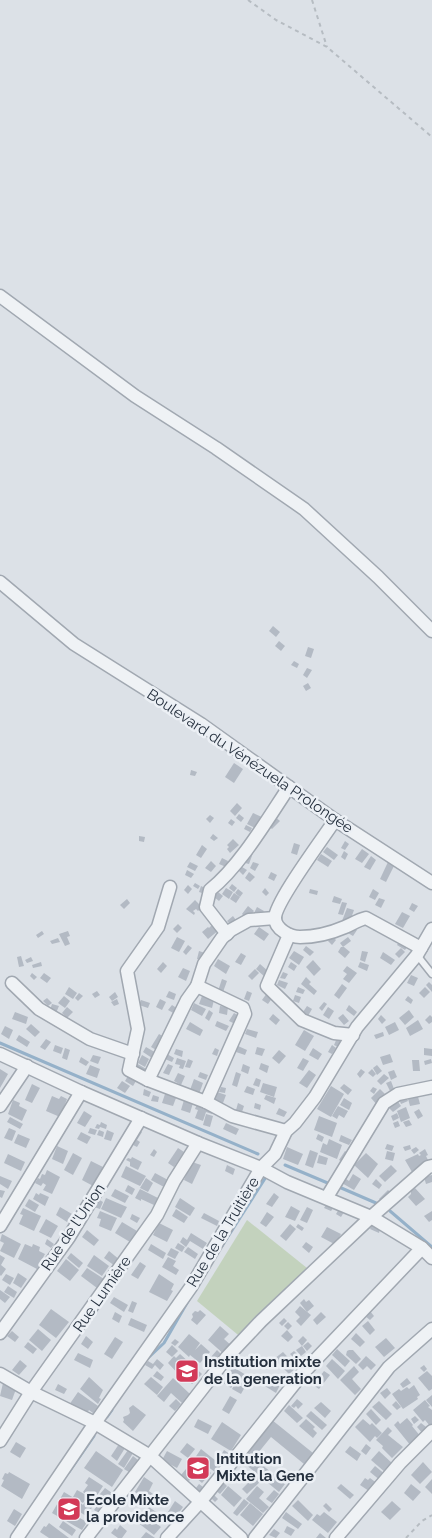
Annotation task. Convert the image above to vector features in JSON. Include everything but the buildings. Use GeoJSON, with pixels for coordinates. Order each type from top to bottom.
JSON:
{"type":"FeatureCollection","features":[{"type":"Feature","properties":{"kind":"street"},"geometry":{"type":"LineString","coordinates":[[0,296],[135,396],[216,448],[304,509],[371,570],[432,631]]}},
{"type":"Feature","properties":{"kind":"street","name":"Boulevard du Vénézuela Prolongée"},"geometry":{"type":"LineString","coordinates":[[0,582],[74,644],[201,724],[335,820],[432,883]]}},
{"type":"Feature","properties":{"kind":"street"},"geometry":{"type":"LineString","coordinates":[[227,934],[206,907],[210,890],[224,879],[289,787]]}},
{"type":"Feature","properties":{"kind":"street"},"geometry":{"type":"LineString","coordinates":[[335,820],[283,897],[275,918],[276,925],[289,935],[298,937],[323,934],[366,918],[380,924],[419,952]]}},
{"type":"Feature","properties":{"kind":"street"},"geometry":{"type":"LineString","coordinates":[[170,886],[158,927],[127,970],[138,1029],[129,1070],[148,1080],[206,1102],[232,1116],[286,1131]]}},
{"type":"Feature","properties":{"kind":"street"},"geometry":{"type":"LineString","coordinates":[[148,1080],[186,1000],[197,986],[204,964],[227,934],[249,920],[275,918]]}},
{"type":"Feature","properties":{"kind":"street","name":"Rue de la Truitière"},"geometry":{"type":"LineString","coordinates":[[17,1538],[191,1287],[261,1168],[275,1154],[286,1131],[295,1123],[315,1096],[353,1035],[419,952],[432,929]]}},
{"type":"Feature","properties":{"kind":"street"},"geometry":{"type":"LineString","coordinates":[[289,935],[267,986],[302,1020],[334,1033],[353,1035]]}},
{"type":"Feature","properties":{"kind":"street"},"geometry":{"type":"LineString","coordinates":[[12,983],[38,1009],[90,1039],[133,1054]]}},
{"type":"Feature","properties":{"kind":"street"},"geometry":{"type":"LineString","coordinates":[[197,986],[242,1008],[245,1014],[206,1102]]}},
{"type":"Feature","properties":{"kind":"street"},"geometry":{"type":"LineString","coordinates":[[0,1054],[81,1092],[261,1168],[287,1182],[371,1216],[422,1248],[432,1258]]}},
{"type":"Feature","properties":{"kind":"street"},"geometry":{"type":"LineString","coordinates":[[0,1106],[27,1066]]}},
{"type":"Feature","properties":{"kind":"street"},"geometry":{"type":"LineString","coordinates":[[328,1197],[384,1103],[398,1094],[432,1087]]}},
{"type":"Feature","properties":{"kind":"street"},"geometry":{"type":"LineString","coordinates":[[0,1226],[81,1092]]}},
{"type":"Feature","properties":{"kind":"street","name":"Rue de l'Union"},"geometry":{"type":"LineString","coordinates":[[0,1333],[69,1237],[141,1118]]}},
{"type":"Feature","properties":{"kind":"street","name":"Rue Lumière"},"geometry":{"type":"LineString","coordinates":[[0,1441],[31,1392],[158,1215],[174,1181],[198,1143]]}},
{"type":"Feature","properties":{"kind":"street"},"geometry":{"type":"LineString","coordinates":[[86,1538],[227,1357],[261,1321],[371,1216],[428,1167],[432,1166]]}},
{"type":"Feature","properties":{"kind":"street"},"geometry":{"type":"LineString","coordinates":[[167,1538],[200,1502],[302,1374],[422,1248]]}},
{"type":"Feature","properties":{"kind":"street"},"geometry":{"type":"LineString","coordinates":[[255,1538],[389,1367],[432,1329]]}},
{"type":"Feature","properties":{"kind":"street"},"geometry":{"type":"LineString","coordinates":[[0,1374],[31,1392],[95,1423],[150,1456],[241,1538]]}},
{"type":"Feature","properties":{"kind":"street"},"geometry":{"type":"LineString","coordinates":[[336,1538],[357,1516],[400,1463],[432,1432]]}},
{"type":"Feature","properties":{"kind":"lane"},"geometry":{"type":"LineString","coordinates":[[419,952],[432,974]]}},
{"type":"Feature","properties":{"kind":"path"},"geometry":{"type":"LineString","coordinates":[[248,0],[276,20],[327,47],[432,137]]}},
{"type":"Feature","properties":{"kind":"path"},"geometry":{"type":"LineString","coordinates":[[312,0],[327,47]]}},
{"type":"Feature","properties":{"kind":"path"},"geometry":{"type":"LineString","coordinates":[[406,1538],[422,1521],[432,1515]]}},
{"type":"Feature","properties":{"kind":"green space"},"geometry":{"type":"Polygon","coordinates":[[[247,1220],[312,1272],[243,1339],[197,1301],[247,1220]]]}},
{"type":"Feature","properties":{"kind":"waterway"},"geometry":{"type":"LineString","coordinates":[[0,1043],[258,1154]]}},
{"type":"Feature","properties":{"kind":"waterway"},"geometry":{"type":"LineString","coordinates":[[285,1165],[330,1184]]}},
{"type":"Feature","properties":{"kind":"waterway"},"geometry":{"type":"LineString","coordinates":[[222,1246],[266,1177]]}},
{"type":"Feature","properties":{"kind":"waterway"},"geometry":{"type":"LineString","coordinates":[[339,1187],[376,1203]]}},
{"type":"Feature","properties":{"kind":"waterway"},"geometry":{"type":"LineString","coordinates":[[390,1211],[432,1247]]}},
{"type":"Feature","properties":{"kind":"waterway"},"geometry":{"type":"LineString","coordinates":[[148,1358],[164,1343],[191,1296]]}},
{"type":"Feature","properties":{"kind":"waterway"},"geometry":{"type":"LineString","coordinates":[[107,1417],[112,1410]]}},
{"type":"Feature","properties":{"kind":"waterway"},"geometry":{"type":"LineString","coordinates":[[69,1472],[94,1436]]}},
{"type":"Feature","properties":{"kind":"place","name":"Institution mixte de la generation"},"geometry":{"type":"Point","coordinates":[187,1371]}},
{"type":"Feature","properties":{"kind":"place","name":"Intitution Mixte la Gene"},"geometry":{"type":"Point","coordinates":[198,1468]}},
{"type":"Feature","properties":{"kind":"place","name":"Ecole Mixte la providence"},"geometry":{"type":"Point","coordinates":[69,1509]}}]}
